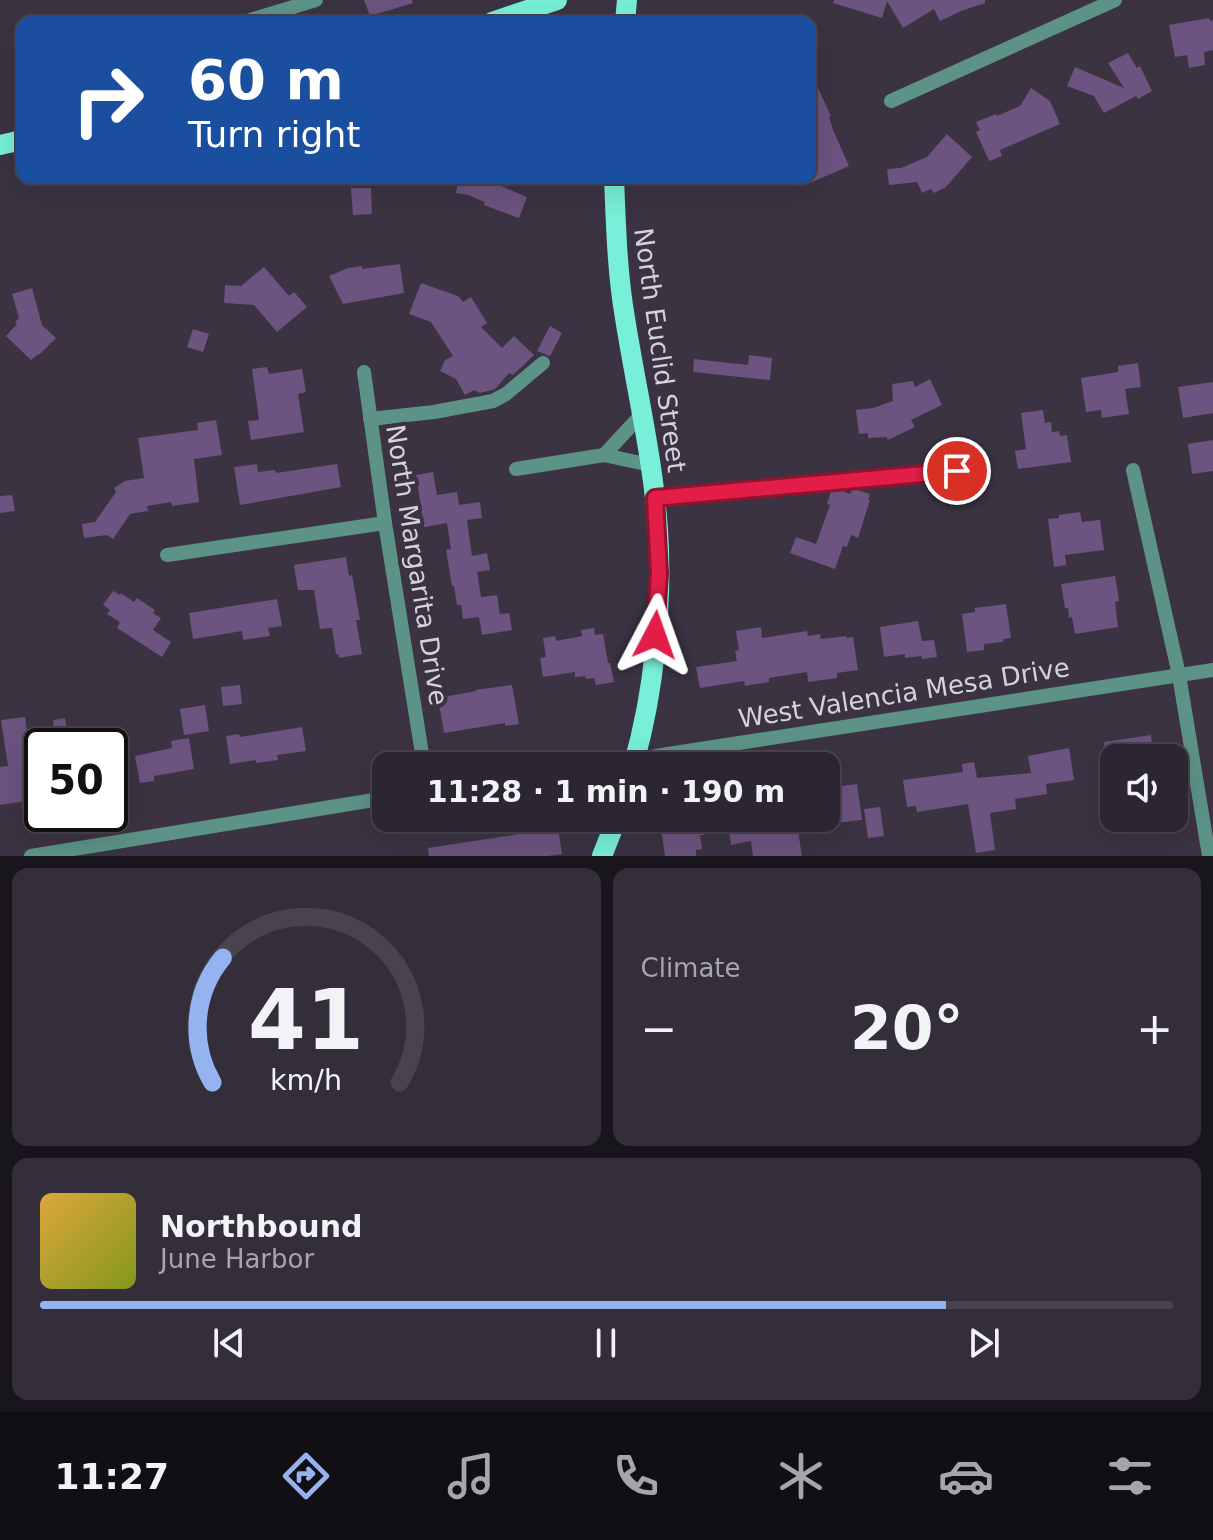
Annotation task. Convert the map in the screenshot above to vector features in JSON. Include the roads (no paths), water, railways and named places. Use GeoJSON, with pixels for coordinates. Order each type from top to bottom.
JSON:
{"type":"FeatureCollection","features":[{"type":"Feature","properties":{"kind":"main road"},"geometry":{"type":"LineString","coordinates":[[510,16],[557,0]]}},
{"type":"Feature","properties":{"kind":"main road","name":"North Euclid Street"},"geometry":{"type":"LineString","coordinates":[[614,184],[616,253],[655,498],[659,573],[654,654],[636,752]]}},
{"type":"Feature","properties":{"kind":"main road"},"geometry":{"type":"LineString","coordinates":[[602,856],[611,832]]}},
{"type":"Feature","properties":{"kind":"street"},"geometry":{"type":"LineString","coordinates":[[264,16],[316,0]]}},
{"type":"Feature","properties":{"kind":"street"},"geometry":{"type":"LineString","coordinates":[[891,101],[1115,0]]}},
{"type":"Feature","properties":{"kind":"street"},"geometry":{"type":"LineString","coordinates":[[370,419],[493,401],[543,363]]}},
{"type":"Feature","properties":{"kind":"street","name":"North Margarita Drive"},"geometry":{"type":"LineString","coordinates":[[364,372],[422,752]]}},
{"type":"Feature","properties":{"kind":"street"},"geometry":{"type":"LineString","coordinates":[[604,455],[642,414]]}},
{"type":"Feature","properties":{"kind":"street"},"geometry":{"type":"LineString","coordinates":[[516,469],[604,455],[650,465]]}},
{"type":"Feature","properties":{"kind":"street"},"geometry":{"type":"LineString","coordinates":[[1133,470],[1179,675],[1209,856]]}},
{"type":"Feature","properties":{"kind":"street"},"geometry":{"type":"LineString","coordinates":[[655,498],[957,471]]}},
{"type":"Feature","properties":{"kind":"street"},"geometry":{"type":"LineString","coordinates":[[167,555],[385,523]]}},
{"type":"Feature","properties":{"kind":"street","name":"West Valencia Mesa Drive"},"geometry":{"type":"LineString","coordinates":[[683,752],[1213,670]]}},
{"type":"Feature","properties":{"kind":"street"},"geometry":{"type":"LineString","coordinates":[[31,856],[372,800]]}}]}
